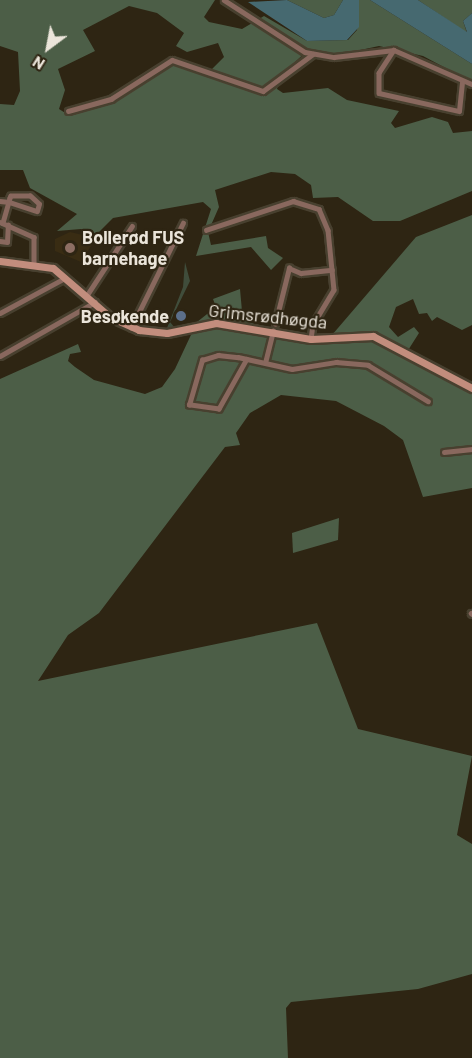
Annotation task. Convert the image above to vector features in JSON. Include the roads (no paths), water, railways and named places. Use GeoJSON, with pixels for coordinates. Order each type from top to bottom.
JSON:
{"type":"FeatureCollection","features":[{"type":"Feature","properties":{"kind":"main road","name":"Grimsrødhøgda"},"geometry":{"type":"LineString","coordinates":[[0,261],[34,262],[68,276],[94,302],[131,328],[167,333],[216,323],[274,328],[311,339],[386,339],[472,388]]}},
{"type":"Feature","properties":{"kind":"street"},"geometry":{"type":"LineString","coordinates":[[224,0],[313,54]]}},
{"type":"Feature","properties":{"kind":"street"},"geometry":{"type":"LineString","coordinates":[[394,50],[379,73],[379,93],[459,111],[462,82]]}},
{"type":"Feature","properties":{"kind":"street"},"geometry":{"type":"LineString","coordinates":[[68,111],[111,99],[172,60],[263,91],[313,54],[394,50],[462,82],[472,84]]}},
{"type":"Feature","properties":{"kind":"street"},"geometry":{"type":"LineString","coordinates":[[0,201],[9,202],[38,211],[39,204],[26,196],[11,196],[9,202],[4,223],[7,242],[0,240]]}},
{"type":"Feature","properties":{"kind":"street"},"geometry":{"type":"LineString","coordinates":[[206,230],[305,201],[327,223],[334,293],[313,325],[311,339]]}},
{"type":"Feature","properties":{"kind":"street"},"geometry":{"type":"LineString","coordinates":[[4,223],[34,237],[34,262]]}},
{"type":"Feature","properties":{"kind":"street"},"geometry":{"type":"LineString","coordinates":[[131,328],[183,223]]}},
{"type":"Feature","properties":{"kind":"street"},"geometry":{"type":"LineString","coordinates":[[87,295],[132,226]]}},
{"type":"Feature","properties":{"kind":"street"},"geometry":{"type":"LineString","coordinates":[[265,363],[289,268],[301,273],[332,270]]}},
{"type":"Feature","properties":{"kind":"street"},"geometry":{"type":"LineString","coordinates":[[0,313],[68,276]]}},
{"type":"Feature","properties":{"kind":"street"},"geometry":{"type":"LineString","coordinates":[[0,356],[94,302]]}},
{"type":"Feature","properties":{"kind":"street"},"geometry":{"type":"LineString","coordinates":[[247,359],[218,410],[189,405],[204,357],[247,359],[292,369],[336,362],[368,365],[429,401]]}},
{"type":"Feature","properties":{"kind":"street"},"geometry":{"type":"LineString","coordinates":[[444,452],[472,450]]}},
{"type":"Feature","properties":{"kind":"water"},"geometry":{"type":"Polygon","coordinates":[[[287,0],[324,18],[334,15],[343,0],[359,0],[359,27],[347,40],[307,41],[248,2],[287,0]]]}},
{"type":"Feature","properties":{"kind":"water"},"geometry":{"type":"Polygon","coordinates":[[[370,0],[418,0],[467,32],[463,21],[472,13],[472,64],[370,0]]]}},
{"type":"Feature","properties":{"kind":"place","name":"Bollerød FUS barnehage"},"geometry":{"type":"Point","coordinates":[70,248]}},
{"type":"Feature","properties":{"kind":"place","name":"Besøkende"},"geometry":{"type":"Point","coordinates":[181,316]}}]}
